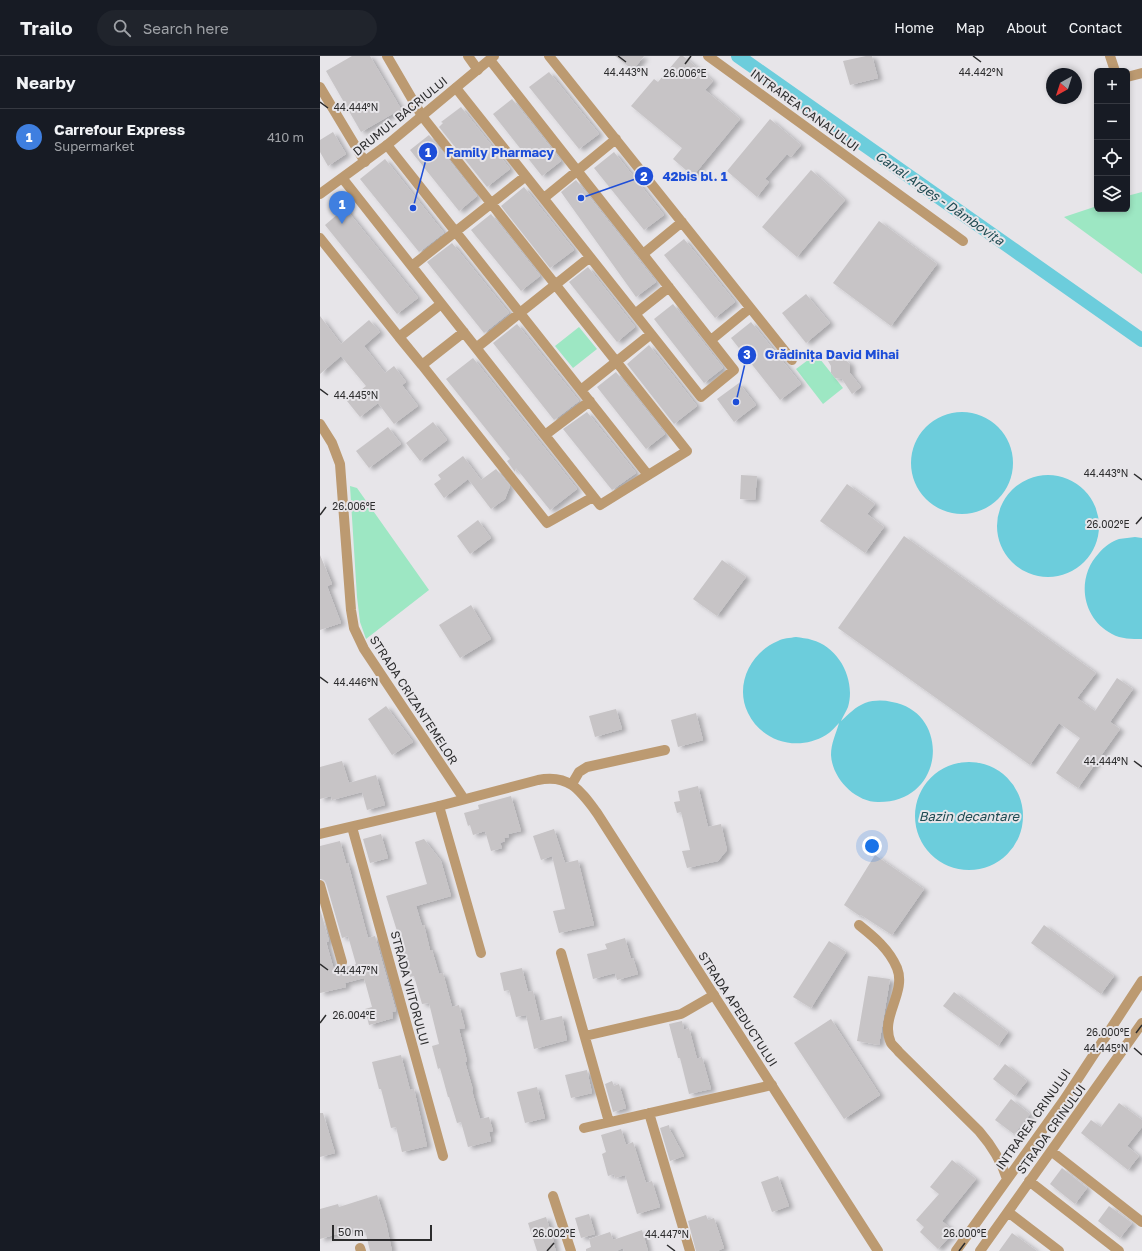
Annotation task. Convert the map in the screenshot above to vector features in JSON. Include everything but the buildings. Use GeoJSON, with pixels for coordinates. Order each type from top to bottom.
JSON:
{"type":"FeatureCollection","features":[{"type":"Feature","properties":{"kind":"street"},"geometry":{"type":"LineString","coordinates":[[343,179],[600,505],[687,451],[422,116],[387,56]]}},
{"type":"Feature","properties":{"kind":"street"},"geometry":{"type":"LineString","coordinates":[[468,56],[478,70]]}},
{"type":"Feature","properties":{"kind":"street"},"geometry":{"type":"LineString","coordinates":[[549,56],[792,360]]}},
{"type":"Feature","properties":{"kind":"street","name":"INTRAREA CANALULUI"},"geometry":{"type":"LineString","coordinates":[[708,56],[963,241]]}},
{"type":"Feature","properties":{"kind":"street"},"geometry":{"type":"LineString","coordinates":[[1110,56],[1114,68]]}},
{"type":"Feature","properties":{"kind":"street"},"geometry":{"type":"LineString","coordinates":[[456,88],[701,396],[734,370],[492,58]]}},
{"type":"Feature","properties":{"kind":"street","name":"DRUMUL BACRIULUI"},"geometry":{"type":"LineString","coordinates":[[320,193],[343,179],[365,162],[492,58]]}},
{"type":"Feature","properties":{"kind":"street"},"geometry":{"type":"LineString","coordinates":[[1130,76],[1142,73]]}},
{"type":"Feature","properties":{"kind":"street"},"geometry":{"type":"LineString","coordinates":[[320,87],[365,162]]}},
{"type":"Feature","properties":{"kind":"street"},"geometry":{"type":"LineString","coordinates":[[544,198],[616,140]]}},
{"type":"Feature","properties":{"kind":"street"},"geometry":{"type":"LineString","coordinates":[[386,145],[648,475]]}},
{"type":"Feature","properties":{"kind":"street"},"geometry":{"type":"LineString","coordinates":[[412,266],[526,176]]}},
{"type":"Feature","properties":{"kind":"street"},"geometry":{"type":"LineString","coordinates":[[643,254],[682,222]]}},
{"type":"Feature","properties":{"kind":"street"},"geometry":{"type":"LineString","coordinates":[[320,238],[547,523],[594,497]]}},
{"type":"Feature","properties":{"kind":"street"},"geometry":{"type":"LineString","coordinates":[[476,348],[590,257]]}},
{"type":"Feature","properties":{"kind":"street"},"geometry":{"type":"LineString","coordinates":[[635,314],[669,287]]}},
{"type":"Feature","properties":{"kind":"street"},"geometry":{"type":"LineString","coordinates":[[399,337],[441,304]]}},
{"type":"Feature","properties":{"kind":"street"},"geometry":{"type":"LineString","coordinates":[[710,340],[750,308]]}},
{"type":"Feature","properties":{"kind":"street"},"geometry":{"type":"LineString","coordinates":[[422,365],[464,332]]}},
{"type":"Feature","properties":{"kind":"street"},"geometry":{"type":"LineString","coordinates":[[581,390],[651,334]]}},
{"type":"Feature","properties":{"kind":"street"},"geometry":{"type":"LineString","coordinates":[[545,436],[590,401]]}},
{"type":"Feature","properties":{"kind":"street","name":"STRADA CRIZANTEMELOR"},"geometry":{"type":"LineString","coordinates":[[320,424],[332,444],[340,464],[351,610],[354,628],[364,649],[464,799]]}},
{"type":"Feature","properties":{"kind":"street"},"geometry":{"type":"LineString","coordinates":[[320,834],[550,778],[564,780],[572,784],[579,772],[587,767],[665,750]]}},
{"type":"Feature","properties":{"kind":"street","name":"STRADA APEDUCTULUI"},"geometry":{"type":"LineString","coordinates":[[572,784],[585,796],[597,813],[878,1251]]}},
{"type":"Feature","properties":{"kind":"street"},"geometry":{"type":"LineString","coordinates":[[439,806],[481,954]]}},
{"type":"Feature","properties":{"kind":"street","name":"STRADA VIITORULUI"},"geometry":{"type":"LineString","coordinates":[[352,827],[443,1156]]}},
{"type":"Feature","properties":{"kind":"street"},"geometry":{"type":"LineString","coordinates":[[320,885],[342,962]]}},
{"type":"Feature","properties":{"kind":"street"},"geometry":{"type":"LineString","coordinates":[[859,925],[877,940],[889,954],[898,969],[900,983],[889,1017],[888,1031],[892,1043],[899,1052],[979,1130],[991,1144],[1003,1166],[1007,1179]]}},
{"type":"Feature","properties":{"kind":"street"},"geometry":{"type":"LineString","coordinates":[[561,953],[609,1122]]}},
{"type":"Feature","properties":{"kind":"street","name":"INTRAREA CRINULUI"},"geometry":{"type":"LineString","coordinates":[[956,1251],[1064,1100],[1142,981]]}},
{"type":"Feature","properties":{"kind":"street"},"geometry":{"type":"LineString","coordinates":[[585,1036],[681,1014],[714,995]]}},
{"type":"Feature","properties":{"kind":"street","name":"STRADA CRINULUI"},"geometry":{"type":"LineString","coordinates":[[980,1251],[1142,1023]]}},
{"type":"Feature","properties":{"kind":"street"},"geometry":{"type":"LineString","coordinates":[[584,1128],[772,1085]]}},
{"type":"Feature","properties":{"kind":"street"},"geometry":{"type":"LineString","coordinates":[[649,1113],[690,1251]]}},
{"type":"Feature","properties":{"kind":"street"},"geometry":{"type":"LineString","coordinates":[[1051,1151],[1142,1222]]}},
{"type":"Feature","properties":{"kind":"street"},"geometry":{"type":"LineString","coordinates":[[1029,1181],[1119,1251]]}},
{"type":"Feature","properties":{"kind":"street"},"geometry":{"type":"LineString","coordinates":[[554,1196],[571,1251]]}},
{"type":"Feature","properties":{"kind":"street"},"geometry":{"type":"LineString","coordinates":[[1008,1212],[1059,1251]]}},
{"type":"Feature","properties":{"kind":"green space"},"geometry":{"type":"Polygon","coordinates":[[[1142,192],[1142,274],[1064,217],[1094,207],[1094,212],[1130,212],[1130,195],[1142,192]]]}},
{"type":"Feature","properties":{"kind":"green space"},"geometry":{"type":"Polygon","coordinates":[[[579,327],[597,349],[573,368],[555,346],[579,327]]]}},
{"type":"Feature","properties":{"kind":"green space"},"geometry":{"type":"Polygon","coordinates":[[[816,354],[843,388],[823,404],[796,369],[816,354]]]}},
{"type":"Feature","properties":{"kind":"green space"},"geometry":{"type":"Polygon","coordinates":[[[350,486],[357,488],[429,590],[366,639],[360,622],[357,597],[350,486]]]}},
{"type":"Feature","properties":{"kind":"water"},"geometry":{"type":"Polygon","coordinates":[[[962,412],[982,416],[998,427],[1009,443],[1013,463],[1009,483],[998,499],[982,510],[962,514],[942,510],[926,499],[915,483],[911,463],[915,443],[926,427],[942,416],[962,412]]]}},
{"type":"Feature","properties":{"kind":"water"},"geometry":{"type":"Polygon","coordinates":[[[1048,475],[1058,476],[1077,483],[1091,497],[1098,516],[1098,536],[1091,555],[1077,569],[1058,576],[1048,577],[1038,576],[1019,569],[1005,555],[998,536],[997,526],[998,516],[1005,497],[1019,483],[1038,476],[1048,475]]]}},
{"type":"Feature","properties":{"kind":"water"},"geometry":{"type":"Polygon","coordinates":[[[1135,537],[1142,538],[1142,639],[1119,637],[1102,627],[1088,608],[1085,596],[1087,574],[1099,553],[1108,544],[1116,540],[1135,537]]]}},
{"type":"Feature","properties":{"kind":"water"},"geometry":{"type":"Polygon","coordinates":[[[796,637],[810,639],[822,644],[837,657],[843,666],[850,686],[850,697],[848,707],[841,721],[852,711],[865,703],[882,701],[892,702],[911,709],[924,722],[931,738],[933,756],[928,773],[917,788],[901,798],[878,802],[869,801],[853,793],[840,780],[832,764],[832,746],[839,723],[828,734],[815,740],[804,743],[793,743],[771,737],[754,723],[744,702],[744,681],[748,671],[753,661],[768,646],[782,639],[796,637]]]}},
{"type":"Feature","properties":{"kind":"water","name":"Bazin decantare"},"geometry":{"type":"Polygon","coordinates":[[[969,762],[990,766],[1007,778],[1019,795],[1023,816],[1019,837],[1007,854],[990,866],[969,870],[948,866],[931,854],[919,837],[915,816],[919,795],[931,778],[948,766],[969,762]]]}},
{"type":"Feature","properties":{"kind":"waterway","name":"Canal Argeș - Dâmbovița"},"geometry":{"type":"LineString","coordinates":[[738,56],[1142,340]]}},
{"type":"Feature","properties":{"kind":"place","name":"42bis bl. 1"},"geometry":{"type":"Point","coordinates":[581,198]}},
{"type":"Feature","properties":{"kind":"place","name":"Family Pharmacy"},"geometry":{"type":"Point","coordinates":[413,208]}},
{"type":"Feature","properties":{"kind":"place","name":"Carrefour Express"},"geometry":{"type":"Point","coordinates":[342,224]}},
{"type":"Feature","properties":{"kind":"place","name":"Grădinița David Mihai"},"geometry":{"type":"Point","coordinates":[736,402]}}]}
